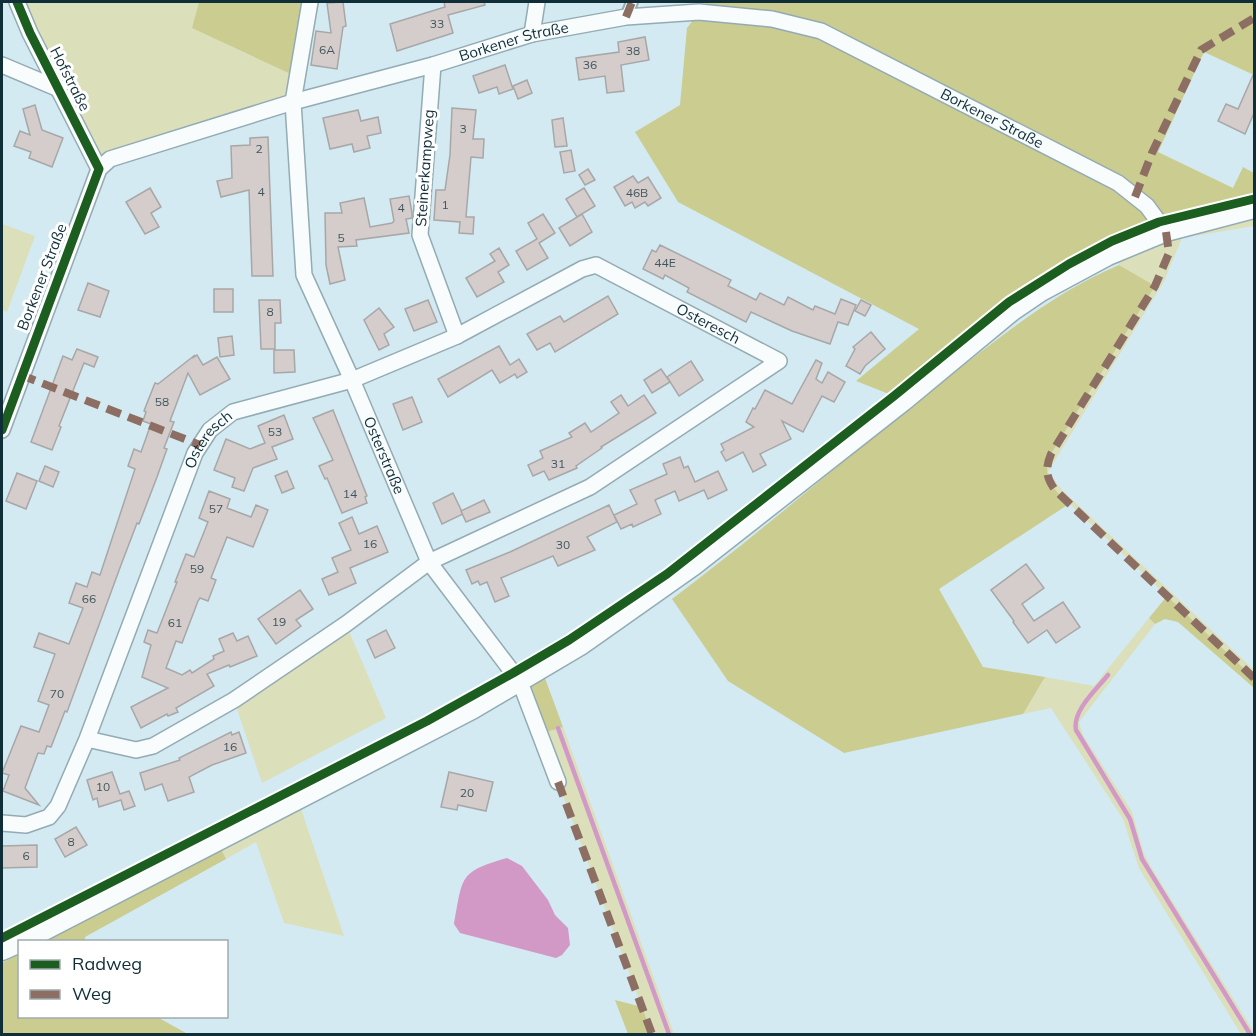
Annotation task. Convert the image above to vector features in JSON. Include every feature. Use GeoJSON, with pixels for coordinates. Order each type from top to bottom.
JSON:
{"type":"FeatureCollection","features":[{"type":"Feature","properties":{"kind":"street","name":"Hofstraße"},"geometry":{"type":"LineString","coordinates":[[17,2],[99,169]]}},
{"type":"Feature","properties":{"kind":"street"},"geometry":{"type":"LineString","coordinates":[[293,102],[310,2]]}},
{"type":"Feature","properties":{"kind":"street"},"geometry":{"type":"LineString","coordinates":[[532,34],[537,2]]}},
{"type":"Feature","properties":{"kind":"street"},"geometry":{"type":"LineString","coordinates":[[626,17],[632,2]]}},
{"type":"Feature","properties":{"kind":"street","name":"Borkener Straße"},"geometry":{"type":"LineString","coordinates":[[2,430],[99,169],[110,159],[293,102],[433,65],[532,34],[626,17],[699,12],[772,20],[821,30],[1118,183],[1147,206],[1166,232]]}},
{"type":"Feature","properties":{"kind":"street","name":"Steinerkampweg"},"geometry":{"type":"LineString","coordinates":[[433,65],[420,235],[457,336]]}},
{"type":"Feature","properties":{"kind":"street"},"geometry":{"type":"LineString","coordinates":[[2,69],[59,89]]}},
{"type":"Feature","properties":{"kind":"street","name":"Osterstraße"},"geometry":{"type":"LineString","coordinates":[[293,102],[304,275],[352,380],[429,562],[520,682],[558,782]]}},
{"type":"Feature","properties":{"kind":"street"},"geometry":{"type":"LineString","coordinates":[[25,940],[409,743],[582,645],[694,566],[1032,298],[1072,273],[1166,232],[1254,209]]}},
{"type":"Feature","properties":{"kind":"street","name":"Osteresch"},"geometry":{"type":"LineString","coordinates":[[2,822],[26,825],[49,817],[58,806],[68,788],[195,453],[210,430],[233,412],[352,380],[457,336],[582,269],[596,265],[778,361],[590,488],[429,562],[346,624],[234,700],[153,746],[136,750],[87,739]]}},
{"type":"Feature","properties":{"kind":"street"},"geometry":{"type":"LineString","coordinates":[[2,951],[18,943]]}},
{"type":"Feature","properties":{"kind":"green space"},"geometry":{"type":"Polygon","coordinates":[[[17,2],[199,2],[193,28],[297,77],[293,102],[99,169],[17,2]]]}},
{"type":"Feature","properties":{"kind":"green space"},"geometry":{"type":"Polygon","coordinates":[[[199,2],[310,2],[297,77],[192,28],[199,2]]]}},
{"type":"Feature","properties":{"kind":"green space"},"geometry":{"type":"Polygon","coordinates":[[[707,2],[1254,2],[1254,75],[1204,52],[1158,152],[1233,188],[1243,167],[1254,173],[1254,199],[1190,212],[1158,223],[1126,235],[1066,265],[996,312],[894,396],[856,381],[919,329],[678,202],[635,132],[680,105],[687,28],[707,2]]]}},
{"type":"Feature","properties":{"kind":"green space"},"geometry":{"type":"Polygon","coordinates":[[[1254,217],[1254,226],[1182,238],[1164,281],[1048,472],[1062,490],[1254,670],[1254,678],[1055,490],[1048,477],[1047,469],[1051,454],[1154,286],[1119,265],[1116,258],[1139,249],[1254,217]]]}},
{"type":"Feature","properties":{"kind":"green space"},"geometry":{"type":"Polygon","coordinates":[[[2,224],[35,236],[7,312],[2,310],[2,224]]]}},
{"type":"Feature","properties":{"kind":"green space"},"geometry":{"type":"Polygon","coordinates":[[[1119,265],[1155,286],[1051,454],[1047,470],[1050,482],[1069,504],[939,589],[983,667],[1045,677],[1023,714],[844,753],[728,681],[672,599],[1009,330],[1073,288],[1119,265]]]}},
{"type":"Feature","properties":{"kind":"green space"},"geometry":{"type":"Polygon","coordinates":[[[1167,596],[1254,678],[1253,687],[1178,622],[1165,619],[1155,624],[1149,618],[1167,596]]]}},
{"type":"Feature","properties":{"kind":"green space"},"geometry":{"type":"Polygon","coordinates":[[[1149,618],[1155,624],[1079,722],[1083,735],[1132,812],[1144,854],[1151,867],[1254,1034],[1241,1034],[1139,868],[1123,819],[1051,708],[1023,714],[1045,677],[1094,686],[1149,618]]]}},
{"type":"Feature","properties":{"kind":"green space"},"geometry":{"type":"Polygon","coordinates":[[[346,624],[386,718],[262,783],[234,700],[346,624]]]}},
{"type":"Feature","properties":{"kind":"green space"},"geometry":{"type":"Polygon","coordinates":[[[542,670],[563,727],[540,734],[520,682],[542,670]]]}},
{"type":"Feature","properties":{"kind":"green space"},"geometry":{"type":"Polygon","coordinates":[[[563,727],[674,1034],[652,1034],[540,734],[563,727]]]}},
{"type":"Feature","properties":{"kind":"green space"},"geometry":{"type":"Polygon","coordinates":[[[298,800],[344,936],[284,923],[256,842],[226,859],[220,847],[298,800]]]}},
{"type":"Feature","properties":{"kind":"green space"},"geometry":{"type":"Polygon","coordinates":[[[220,847],[226,859],[85,937],[85,940],[49,940],[220,847]]]}},
{"type":"Feature","properties":{"kind":"green space"},"geometry":{"type":"Polygon","coordinates":[[[18,955],[18,1018],[159,1018],[186,1033],[194,1034],[2,1034],[2,963],[18,955]]]}},
{"type":"Feature","properties":{"kind":"green space"},"geometry":{"type":"Polygon","coordinates":[[[615,1000],[642,1007],[652,1034],[628,1034],[615,1000]]]}},
{"type":"Feature","properties":{"kind":"shaded area"},"geometry":{"type":"Polygon","coordinates":[[[507,858],[522,866],[548,900],[555,915],[568,928],[570,945],[562,955],[556,958],[460,933],[454,924],[459,896],[466,879],[479,868],[507,858]]]}},
{"type":"Feature","properties":{"kind":"building"},"geometry":{"type":"Polygon","coordinates":[[[343,2],[346,26],[343,27],[337,69],[311,65],[316,31],[331,33],[327,3],[343,2]]]}},
{"type":"Feature","properties":{"kind":"building"},"geometry":{"type":"Polygon","coordinates":[[[444,2],[484,2],[485,5],[448,15],[453,33],[397,51],[390,24],[445,7],[444,2]]]}},
{"type":"Feature","properties":{"kind":"building"},"geometry":{"type":"Polygon","coordinates":[[[645,37],[649,60],[621,65],[624,91],[607,93],[605,76],[579,80],[576,58],[619,52],[618,42],[645,37]]]}},
{"type":"Feature","properties":{"kind":"building"},"geometry":{"type":"Polygon","coordinates":[[[505,65],[513,89],[499,94],[497,87],[479,93],[473,76],[505,65]]]}},
{"type":"Feature","properties":{"kind":"building"},"geometry":{"type":"Polygon","coordinates":[[[1254,73],[1254,113],[1245,134],[1218,121],[1226,104],[1238,109],[1254,73]]]}},
{"type":"Feature","properties":{"kind":"building"},"geometry":{"type":"Polygon","coordinates":[[[527,80],[532,93],[518,99],[513,86],[527,80]]]}},
{"type":"Feature","properties":{"kind":"building"},"geometry":{"type":"Polygon","coordinates":[[[35,105],[42,130],[63,138],[52,167],[29,158],[31,152],[14,146],[20,131],[30,135],[23,109],[35,105]]]}},
{"type":"Feature","properties":{"kind":"building"},"geometry":{"type":"Polygon","coordinates":[[[452,108],[476,110],[473,139],[484,139],[483,158],[471,157],[466,217],[474,217],[473,234],[459,233],[460,222],[434,220],[436,190],[445,190],[450,155],[452,108]]]}},
{"type":"Feature","properties":{"kind":"building"},"geometry":{"type":"Polygon","coordinates":[[[358,110],[361,121],[378,117],[381,133],[367,136],[370,148],[354,152],[352,144],[330,149],[323,118],[358,110]]]}},
{"type":"Feature","properties":{"kind":"building"},"geometry":{"type":"Polygon","coordinates":[[[563,118],[567,146],[555,147],[552,120],[563,118]]]}},
{"type":"Feature","properties":{"kind":"building"},"geometry":{"type":"Polygon","coordinates":[[[268,137],[273,276],[252,276],[249,190],[221,197],[217,181],[232,178],[231,146],[250,145],[250,138],[268,137]]]}},
{"type":"Feature","properties":{"kind":"building"},"geometry":{"type":"Polygon","coordinates":[[[571,150],[575,171],[564,173],[560,152],[571,150]]]}},
{"type":"Feature","properties":{"kind":"building"},"geometry":{"type":"Polygon","coordinates":[[[588,169],[595,180],[585,185],[579,175],[588,169]]]}},
{"type":"Feature","properties":{"kind":"building"},"geometry":{"type":"Polygon","coordinates":[[[633,176],[638,183],[648,177],[661,198],[648,206],[645,202],[635,208],[632,202],[625,206],[614,187],[633,176]]]}},
{"type":"Feature","properties":{"kind":"building"},"geometry":{"type":"Polygon","coordinates":[[[150,188],[161,207],[151,213],[159,227],[145,234],[126,202],[150,188]]]}},
{"type":"Feature","properties":{"kind":"building"},"geometry":{"type":"Polygon","coordinates":[[[584,188],[595,206],[577,217],[566,199],[584,188]]]}},
{"type":"Feature","properties":{"kind":"building"},"geometry":{"type":"Polygon","coordinates":[[[409,196],[412,218],[406,219],[409,233],[356,240],[357,246],[338,247],[345,280],[330,284],[326,265],[325,213],[342,213],[340,203],[364,198],[370,227],[392,223],[394,221],[390,199],[409,196]]]}},
{"type":"Feature","properties":{"kind":"building"},"geometry":{"type":"Polygon","coordinates":[[[543,214],[555,233],[539,243],[548,258],[527,270],[516,251],[537,239],[528,223],[543,214]]]}},
{"type":"Feature","properties":{"kind":"building"},"geometry":{"type":"Polygon","coordinates":[[[582,214],[592,232],[570,246],[559,228],[582,214]]]}},
{"type":"Feature","properties":{"kind":"building"},"geometry":{"type":"Polygon","coordinates":[[[660,245],[731,280],[728,286],[756,300],[760,293],[784,305],[788,297],[813,310],[815,306],[835,314],[841,299],[856,305],[848,325],[838,322],[830,344],[792,331],[751,312],[746,322],[687,292],[689,288],[665,275],[663,279],[643,269],[652,250],[656,252],[660,245]]]}},
{"type":"Feature","properties":{"kind":"building"},"geometry":{"type":"Polygon","coordinates":[[[499,248],[509,265],[498,272],[504,282],[477,297],[466,278],[495,261],[490,254],[499,248]]]}},
{"type":"Feature","properties":{"kind":"building"},"geometry":{"type":"Polygon","coordinates":[[[88,283],[109,291],[100,317],[78,310],[88,283]]]}},
{"type":"Feature","properties":{"kind":"building"},"geometry":{"type":"Polygon","coordinates":[[[214,289],[233,289],[233,312],[214,312],[214,289]]]}},
{"type":"Feature","properties":{"kind":"building"},"geometry":{"type":"Polygon","coordinates":[[[608,296],[618,314],[555,352],[550,343],[537,350],[527,334],[560,316],[564,322],[608,296]]]}},
{"type":"Feature","properties":{"kind":"building"},"geometry":{"type":"Polygon","coordinates":[[[259,300],[280,300],[281,323],[275,323],[275,349],[261,349],[259,300]]]}},
{"type":"Feature","properties":{"kind":"building"},"geometry":{"type":"Polygon","coordinates":[[[428,300],[437,322],[414,331],[405,309],[428,300]]]}},
{"type":"Feature","properties":{"kind":"building"},"geometry":{"type":"Polygon","coordinates":[[[861,300],[871,305],[865,316],[855,311],[861,300]]]}},
{"type":"Feature","properties":{"kind":"building"},"geometry":{"type":"Polygon","coordinates":[[[379,308],[394,327],[384,334],[389,345],[379,350],[364,320],[379,308]]]}},
{"type":"Feature","properties":{"kind":"building"},"geometry":{"type":"Polygon","coordinates":[[[871,332],[885,349],[865,366],[860,374],[846,366],[855,349],[853,347],[871,332]]]}},
{"type":"Feature","properties":{"kind":"building"},"geometry":{"type":"Polygon","coordinates":[[[232,336],[234,355],[220,357],[218,338],[232,336]]]}},
{"type":"Feature","properties":{"kind":"building"},"geometry":{"type":"Polygon","coordinates":[[[499,346],[510,365],[519,359],[527,372],[517,378],[515,374],[500,383],[492,370],[448,397],[438,379],[499,346]]]}},
{"type":"Feature","properties":{"kind":"building"},"geometry":{"type":"Polygon","coordinates":[[[77,349],[98,357],[94,367],[84,363],[52,450],[31,442],[63,356],[72,360],[77,349]]]}},
{"type":"Feature","properties":{"kind":"building"},"geometry":{"type":"Polygon","coordinates":[[[274,350],[294,350],[295,372],[274,373],[274,350]]]}},
{"type":"Feature","properties":{"kind":"building"},"geometry":{"type":"Polygon","coordinates":[[[195,355],[194,357],[197,355],[203,365],[217,357],[230,379],[200,395],[188,373],[170,421],[174,422],[164,448],[167,449],[67,712],[65,711],[51,747],[47,746],[44,754],[38,753],[25,788],[39,805],[3,791],[9,775],[2,773],[21,726],[39,732],[49,705],[38,701],[55,654],[34,647],[39,633],[69,644],[83,608],[69,603],[76,583],[87,587],[92,572],[100,575],[135,469],[128,466],[134,449],[141,452],[151,424],[143,421],[146,412],[144,411],[155,383],[158,384],[195,355]]]}},
{"type":"Feature","properties":{"kind":"building"},"geometry":{"type":"Polygon","coordinates":[[[816,360],[822,363],[816,379],[822,383],[828,372],[845,382],[834,402],[822,396],[803,432],[782,421],[791,439],[760,454],[766,465],[753,472],[743,452],[726,461],[721,452],[724,450],[721,444],[754,427],[746,422],[765,390],[792,404],[816,360]]]}},
{"type":"Feature","properties":{"kind":"building"},"geometry":{"type":"Polygon","coordinates":[[[691,361],[703,380],[679,396],[667,377],[691,361]]]}},
{"type":"Feature","properties":{"kind":"building"},"geometry":{"type":"Polygon","coordinates":[[[661,369],[670,382],[652,393],[644,380],[661,369]]]}},
{"type":"Feature","properties":{"kind":"building"},"geometry":{"type":"Polygon","coordinates":[[[621,395],[628,406],[644,395],[656,413],[601,447],[576,466],[577,468],[549,480],[544,471],[533,476],[528,465],[543,458],[540,451],[572,437],[569,433],[585,423],[591,432],[619,413],[611,402],[621,395]]]}},
{"type":"Feature","properties":{"kind":"building"},"geometry":{"type":"Polygon","coordinates":[[[412,397],[422,422],[403,430],[393,404],[412,397]]]}},
{"type":"Feature","properties":{"kind":"building"},"geometry":{"type":"Polygon","coordinates":[[[333,410],[367,496],[365,497],[367,503],[342,513],[327,478],[325,479],[319,466],[333,460],[313,418],[333,410]]]}},
{"type":"Feature","properties":{"kind":"building"},"geometry":{"type":"Polygon","coordinates":[[[284,415],[293,439],[272,447],[277,459],[253,468],[244,491],[232,487],[235,478],[214,470],[226,439],[250,449],[265,443],[258,426],[284,415]]]}},
{"type":"Feature","properties":{"kind":"building"},"geometry":{"type":"Polygon","coordinates":[[[680,457],[684,468],[688,466],[695,482],[718,471],[727,490],[708,499],[704,490],[679,501],[675,491],[655,500],[661,514],[633,527],[632,524],[621,529],[614,515],[637,504],[630,490],[667,474],[663,464],[680,457]]]}},
{"type":"Feature","properties":{"kind":"building"},"geometry":{"type":"Polygon","coordinates":[[[45,466],[59,472],[53,487],[39,481],[45,466]]]}},
{"type":"Feature","properties":{"kind":"building"},"geometry":{"type":"Polygon","coordinates":[[[287,471],[294,488],[282,493],[275,476],[287,471]]]}},
{"type":"Feature","properties":{"kind":"building"},"geometry":{"type":"Polygon","coordinates":[[[17,473],[37,481],[26,509],[6,501],[17,473]]]}},
{"type":"Feature","properties":{"kind":"building"},"geometry":{"type":"Polygon","coordinates":[[[209,491],[230,499],[227,508],[251,517],[256,505],[268,510],[253,547],[227,537],[211,578],[216,580],[208,601],[200,598],[198,601],[182,643],[176,641],[166,668],[182,675],[190,670],[192,673],[214,659],[213,656],[224,651],[219,639],[233,633],[237,641],[248,636],[257,656],[207,674],[214,686],[176,708],[178,712],[168,716],[167,714],[141,728],[131,707],[168,688],[142,677],[151,645],[144,642],[148,630],[157,633],[186,554],[194,557],[208,522],[199,518],[209,491]]]}},
{"type":"Feature","properties":{"kind":"building"},"geometry":{"type":"Polygon","coordinates":[[[453,493],[463,514],[442,524],[433,503],[453,493]]]}},
{"type":"Feature","properties":{"kind":"building"},"geometry":{"type":"Polygon","coordinates":[[[484,500],[490,512],[466,522],[461,511],[484,500]]]}},
{"type":"Feature","properties":{"kind":"building"},"geometry":{"type":"Polygon","coordinates":[[[609,505],[617,522],[587,537],[595,550],[558,566],[553,556],[501,578],[509,596],[495,602],[487,582],[480,585],[478,581],[472,584],[466,570],[510,552],[609,505]]]}},
{"type":"Feature","properties":{"kind":"building"},"geometry":{"type":"Polygon","coordinates":[[[352,517],[359,534],[377,526],[388,552],[350,568],[356,583],[329,595],[322,579],[338,572],[332,558],[351,550],[339,523],[352,517]]]}},
{"type":"Feature","properties":{"kind":"building"},"geometry":{"type":"Polygon","coordinates":[[[1026,564],[1044,588],[1022,604],[1034,621],[1063,602],[1080,627],[1056,643],[1047,630],[1028,643],[991,590],[1026,564]]]}},
{"type":"Feature","properties":{"kind":"building"},"geometry":{"type":"Polygon","coordinates":[[[300,590],[313,609],[296,620],[301,626],[276,644],[258,619],[300,590]]]}},
{"type":"Feature","properties":{"kind":"building"},"geometry":{"type":"Polygon","coordinates":[[[386,630],[395,648],[375,658],[367,640],[386,630]]]}},
{"type":"Feature","properties":{"kind":"building"},"geometry":{"type":"Polygon","coordinates":[[[231,732],[232,735],[239,732],[246,753],[212,765],[189,777],[194,792],[168,801],[162,784],[145,790],[140,773],[180,760],[179,758],[231,732]]]}},
{"type":"Feature","properties":{"kind":"building"},"geometry":{"type":"Polygon","coordinates":[[[112,772],[120,794],[129,791],[135,806],[124,810],[121,800],[99,807],[97,798],[93,800],[87,780],[112,772]]]}},
{"type":"Feature","properties":{"kind":"building"},"geometry":{"type":"Polygon","coordinates":[[[449,772],[493,782],[486,811],[458,805],[457,810],[441,807],[449,772]]]}},
{"type":"Feature","properties":{"kind":"building"},"geometry":{"type":"Polygon","coordinates":[[[76,827],[87,845],[65,857],[55,839],[76,827]]]}},
{"type":"Feature","properties":{"kind":"building"},"geometry":{"type":"Polygon","coordinates":[[[37,845],[37,867],[2,868],[2,846],[37,845]]]}},
{"type":"Feature","properties":{"kind":"waterway"},"geometry":{"type":"LineString","coordinates":[[1108,675],[1081,708],[1076,730],[1130,819],[1142,859],[1250,1034]]}},
{"type":"Feature","properties":{"kind":"waterway"},"geometry":{"type":"LineString","coordinates":[[558,728],[669,1034]]}},
{"type":"Feature","properties":{"kind":"marked path"},"geometry":{"type":"LineString","coordinates":[[626,17],[632,2]]}},
{"type":"Feature","properties":{"kind":"marked path"},"geometry":{"type":"LineString","coordinates":[[1135,197],[1152,153],[1201,50],[1254,18]]}},
{"type":"Feature","properties":{"kind":"marked path"},"geometry":{"type":"LineString","coordinates":[[1166,232],[1169,253],[1155,286],[1051,454],[1047,473],[1055,490],[1254,678]]}},
{"type":"Feature","properties":{"kind":"marked path"},"geometry":{"type":"LineString","coordinates":[[21,375],[200,445]]}},
{"type":"Feature","properties":{"kind":"marked path"},"geometry":{"type":"LineString","coordinates":[[558,782],[652,1034]]}},
{"type":"Feature","properties":{"kind":"cycle path"},"geometry":{"type":"LineString","coordinates":[[2,430],[99,169],[30,33],[17,2]]}},
{"type":"Feature","properties":{"kind":"cycle path"},"geometry":{"type":"LineString","coordinates":[[2,938],[427,721],[569,640],[667,574],[894,396],[1009,302],[1069,264],[1112,241],[1159,222],[1254,199]]}}]}
